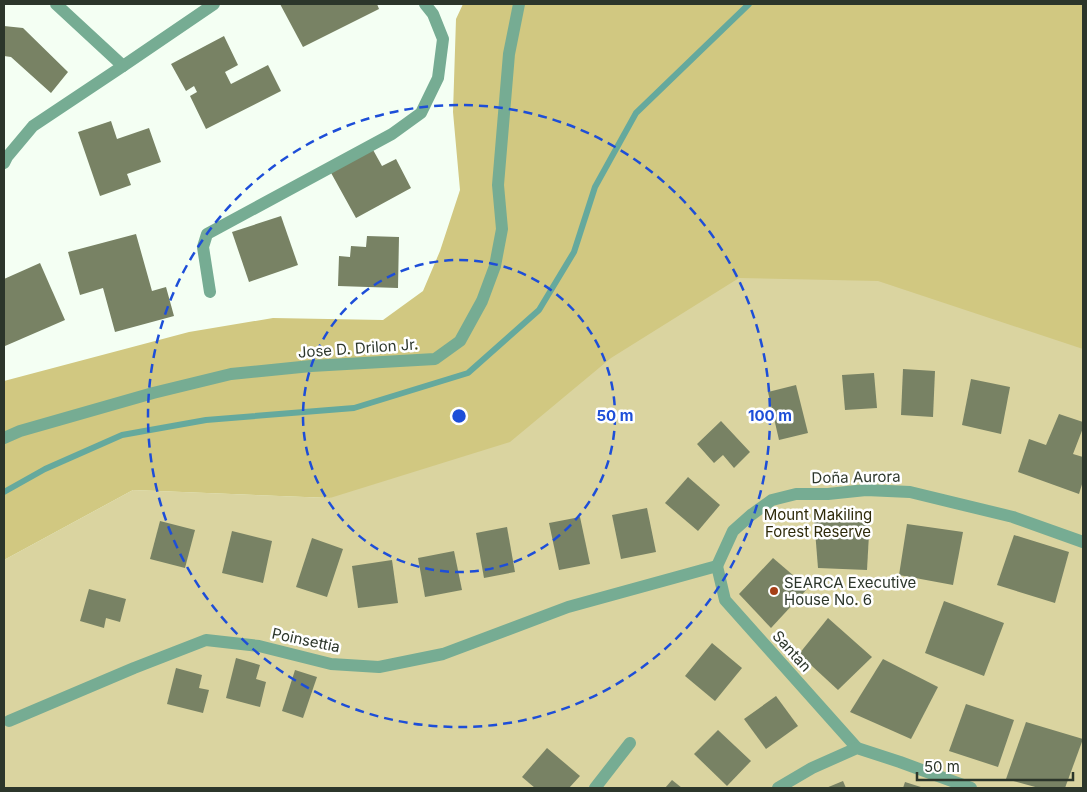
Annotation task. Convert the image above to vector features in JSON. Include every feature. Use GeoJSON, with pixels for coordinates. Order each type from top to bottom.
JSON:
{"type":"FeatureCollection","features":[{"type":"Feature","properties":{"kind":"street"},"geometry":{"type":"LineString","coordinates":[[56,4],[123,66]]}},
{"type":"Feature","properties":{"kind":"street"},"geometry":{"type":"LineString","coordinates":[[4,164],[7,157],[33,126],[214,4]]}},
{"type":"Feature","properties":{"kind":"street"},"geometry":{"type":"LineString","coordinates":[[210,292],[203,247],[207,234],[392,134],[421,113],[438,78],[443,39],[433,14],[424,4]]}},
{"type":"Feature","properties":{"kind":"street","name":"Jose D. Drilon Jr."},"geometry":{"type":"LineString","coordinates":[[4,438],[20,431],[152,393],[231,374],[311,366],[435,359],[460,341],[482,301],[495,266],[502,229],[498,185],[509,54],[519,4]]}},
{"type":"Feature","properties":{"kind":"street","name":"Doña Aurora"},"geometry":{"type":"LineString","coordinates":[[717,566],[732,531],[750,515],[772,500],[796,494],[828,494],[866,490],[910,492],[1013,517],[1083,542]]}},
{"type":"Feature","properties":{"kind":"street","name":"Poinsettia"},"geometry":{"type":"LineString","coordinates":[[9,721],[206,640],[258,646],[331,664],[379,667],[442,654],[568,607],[717,566]]}},
{"type":"Feature","properties":{"kind":"street","name":"Santan"},"geometry":{"type":"LineString","coordinates":[[717,566],[725,600],[857,748]]}},
{"type":"Feature","properties":{"kind":"street"},"geometry":{"type":"LineString","coordinates":[[595,788],[630,743]]}},
{"type":"Feature","properties":{"kind":"street"},"geometry":{"type":"LineString","coordinates":[[778,788],[812,768],[857,748],[971,788]]}},
{"type":"Feature","properties":{"kind":"green space","name":"Mount Makiling Forest Reserve"},"geometry":{"type":"Polygon","coordinates":[[[829,4],[1083,4],[1083,788],[4,788],[4,560],[133,490],[330,498],[829,4]]]}},
{"type":"Feature","properties":{"kind":"shaded area"},"geometry":{"type":"Polygon","coordinates":[[[463,4],[1083,4],[1083,349],[878,281],[739,278],[611,358],[510,442],[330,498],[133,490],[4,560],[4,381],[189,332],[273,318],[383,320],[423,291],[440,251],[460,190],[453,112],[456,19],[463,4]]]}},
{"type":"Feature","properties":{"kind":"building"},"geometry":{"type":"Polygon","coordinates":[[[280,4],[377,4],[379,9],[303,47],[280,4]]]}},
{"type":"Feature","properties":{"kind":"building"},"geometry":{"type":"Polygon","coordinates":[[[4,26],[23,28],[68,72],[51,93],[11,57],[4,56],[4,26]]]}},
{"type":"Feature","properties":{"kind":"building"},"geometry":{"type":"Polygon","coordinates":[[[224,36],[238,65],[225,72],[231,84],[268,65],[281,91],[206,129],[190,96],[197,92],[194,86],[186,91],[171,64],[224,36]]]}},
{"type":"Feature","properties":{"kind":"building"},"geometry":{"type":"Polygon","coordinates":[[[111,121],[117,139],[149,128],[161,162],[127,174],[131,185],[100,196],[78,132],[111,121]]]}},
{"type":"Feature","properties":{"kind":"building"},"geometry":{"type":"Polygon","coordinates":[[[372,148],[382,166],[396,159],[411,188],[356,218],[330,171],[372,148]]]}},
{"type":"Feature","properties":{"kind":"building"},"geometry":{"type":"Polygon","coordinates":[[[281,216],[298,265],[249,282],[232,232],[281,216]]]}},
{"type":"Feature","properties":{"kind":"building"},"geometry":{"type":"Polygon","coordinates":[[[136,234],[152,291],[166,287],[174,316],[115,332],[103,288],[80,295],[68,252],[136,234]]]}},
{"type":"Feature","properties":{"kind":"building"},"geometry":{"type":"Polygon","coordinates":[[[367,236],[399,237],[398,288],[338,286],[339,256],[350,257],[351,246],[366,247],[367,236]]]}},
{"type":"Feature","properties":{"kind":"building"},"geometry":{"type":"Polygon","coordinates":[[[40,263],[65,320],[5,346],[4,279],[40,263]]]}},
{"type":"Feature","properties":{"kind":"building"},"geometry":{"type":"Polygon","coordinates":[[[903,369],[935,371],[933,417],[901,415],[903,369]]]}},
{"type":"Feature","properties":{"kind":"building"},"geometry":{"type":"Polygon","coordinates":[[[874,373],[877,408],[845,410],[842,375],[874,373]]]}},
{"type":"Feature","properties":{"kind":"building"},"geometry":{"type":"Polygon","coordinates":[[[971,379],[1010,387],[1001,434],[962,425],[971,379]]]}},
{"type":"Feature","properties":{"kind":"building"},"geometry":{"type":"Polygon","coordinates":[[[796,385],[808,433],[779,440],[768,392],[796,385]]]}},
{"type":"Feature","properties":{"kind":"building"},"geometry":{"type":"Polygon","coordinates":[[[1059,414],[1083,422],[1083,428],[1073,454],[1083,457],[1083,481],[1079,494],[1018,472],[1029,439],[1046,445],[1059,414]]]}},
{"type":"Feature","properties":{"kind":"building"},"geometry":{"type":"Polygon","coordinates":[[[721,421],[750,452],[734,468],[723,455],[714,463],[697,444],[721,421]]]}},
{"type":"Feature","properties":{"kind":"building"},"geometry":{"type":"Polygon","coordinates":[[[688,477],[720,505],[698,531],[665,503],[688,477]]]}},
{"type":"Feature","properties":{"kind":"building"},"geometry":{"type":"Polygon","coordinates":[[[647,508],[656,552],[621,559],[612,515],[647,508]]]}},
{"type":"Feature","properties":{"kind":"building"},"geometry":{"type":"Polygon","coordinates":[[[870,516],[867,570],[818,568],[814,518],[870,516]]]}},
{"type":"Feature","properties":{"kind":"building"},"geometry":{"type":"Polygon","coordinates":[[[580,517],[590,564],[559,570],[549,523],[580,517]]]}},
{"type":"Feature","properties":{"kind":"building"},"geometry":{"type":"Polygon","coordinates":[[[160,521],[195,530],[185,568],[150,559],[160,521]]]}},
{"type":"Feature","properties":{"kind":"building"},"geometry":{"type":"Polygon","coordinates":[[[907,524],[963,532],[953,585],[899,575],[907,524]]]}},
{"type":"Feature","properties":{"kind":"building"},"geometry":{"type":"Polygon","coordinates":[[[507,527],[515,572],[484,578],[476,533],[507,527]]]}},
{"type":"Feature","properties":{"kind":"building"},"geometry":{"type":"Polygon","coordinates":[[[232,531],[272,541],[263,583],[222,573],[232,531]]]}},
{"type":"Feature","properties":{"kind":"building"},"geometry":{"type":"Polygon","coordinates":[[[1014,535],[1069,552],[1055,603],[997,585],[1014,535]]]}},
{"type":"Feature","properties":{"kind":"building"},"geometry":{"type":"Polygon","coordinates":[[[312,538],[343,549],[327,597],[296,587],[312,538]]]}},
{"type":"Feature","properties":{"kind":"building"},"geometry":{"type":"Polygon","coordinates":[[[454,551],[462,590],[425,597],[418,558],[454,551]]]}},
{"type":"Feature","properties":{"kind":"building","name":"SEARCA Executive House No. 6"},"geometry":{"type":"Polygon","coordinates":[[[773,558],[808,588],[771,628],[739,594],[773,558]]]}},
{"type":"Feature","properties":{"kind":"building"},"geometry":{"type":"Polygon","coordinates":[[[392,560],[398,603],[358,608],[352,566],[392,560]]]}},
{"type":"Feature","properties":{"kind":"building"},"geometry":{"type":"Polygon","coordinates":[[[89,589],[126,599],[120,622],[106,618],[104,628],[80,621],[89,589]]]}},
{"type":"Feature","properties":{"kind":"building"},"geometry":{"type":"Polygon","coordinates":[[[944,601],[1004,623],[984,676],[925,653],[944,601]]]}},
{"type":"Feature","properties":{"kind":"building"},"geometry":{"type":"Polygon","coordinates":[[[828,618],[872,657],[838,690],[799,654],[828,618]]]}},
{"type":"Feature","properties":{"kind":"building"},"geometry":{"type":"Polygon","coordinates":[[[712,643],[742,668],[715,701],[685,676],[712,643]]]}},
{"type":"Feature","properties":{"kind":"building"},"geometry":{"type":"Polygon","coordinates":[[[236,658],[260,665],[256,679],[266,682],[260,707],[226,698],[236,658]]]}},
{"type":"Feature","properties":{"kind":"building"},"geometry":{"type":"Polygon","coordinates":[[[883,659],[938,687],[911,739],[850,712],[883,659]]]}},
{"type":"Feature","properties":{"kind":"building"},"geometry":{"type":"Polygon","coordinates":[[[176,668],[202,675],[199,688],[209,690],[203,713],[167,704],[176,668]]]}},
{"type":"Feature","properties":{"kind":"building"},"geometry":{"type":"Polygon","coordinates":[[[295,670],[317,677],[303,718],[282,711],[295,670]]]}},
{"type":"Feature","properties":{"kind":"building"},"geometry":{"type":"Polygon","coordinates":[[[776,696],[798,726],[766,749],[744,719],[776,696]]]}},
{"type":"Feature","properties":{"kind":"building"},"geometry":{"type":"Polygon","coordinates":[[[966,704],[1014,720],[998,767],[949,751],[966,704]]]}},
{"type":"Feature","properties":{"kind":"building"},"geometry":{"type":"Polygon","coordinates":[[[1026,722],[1083,739],[1065,788],[1039,788],[1006,779],[1026,722]]]}},
{"type":"Feature","properties":{"kind":"building"},"geometry":{"type":"Polygon","coordinates":[[[718,730],[751,761],[727,786],[694,754],[718,730]]]}},
{"type":"Feature","properties":{"kind":"building"},"geometry":{"type":"Polygon","coordinates":[[[547,748],[580,776],[569,788],[535,788],[522,777],[547,748]]]}},
{"type":"Feature","properties":{"kind":"building"},"geometry":{"type":"Polygon","coordinates":[[[672,780],[682,788],[665,788],[672,780]]]}},
{"type":"Feature","properties":{"kind":"building"},"geometry":{"type":"Polygon","coordinates":[[[843,781],[846,788],[826,788],[843,781]]]}},
{"type":"Feature","properties":{"kind":"building"},"geometry":{"type":"Polygon","coordinates":[[[905,782],[924,788],[903,788],[905,782]]]}},
{"type":"Feature","properties":{"kind":"waterway"},"geometry":{"type":"LineString","coordinates":[[4,492],[45,469],[122,435],[206,420],[354,408],[468,373],[539,310],[574,252],[595,187],[636,113],[749,4]]}},
{"type":"Feature","properties":{"kind":"place","name":"SEARCA Executive House No. 6"},"geometry":{"type":"Point","coordinates":[774,591]}}]}
